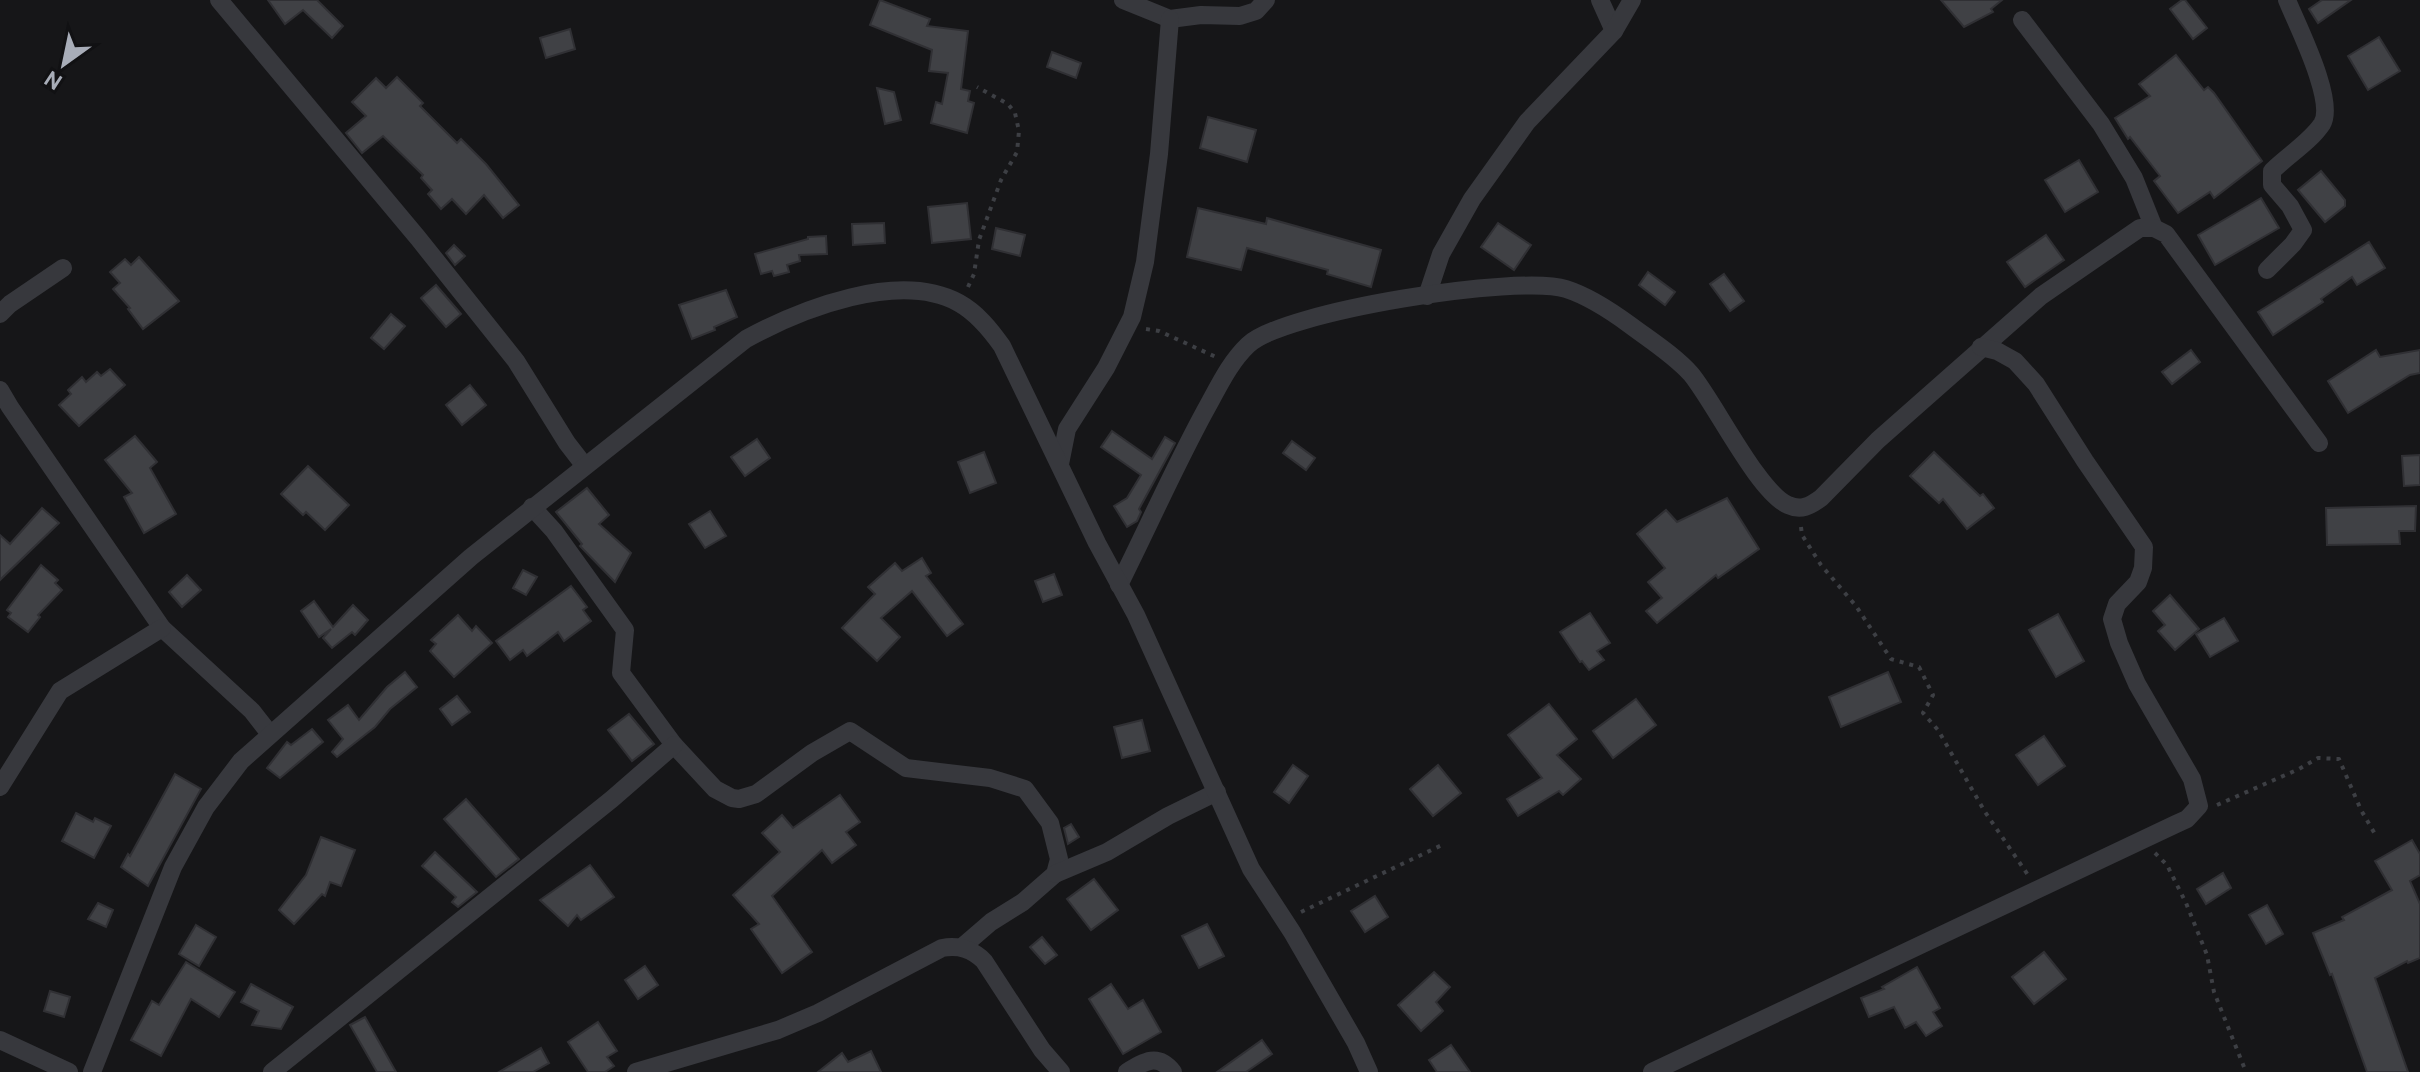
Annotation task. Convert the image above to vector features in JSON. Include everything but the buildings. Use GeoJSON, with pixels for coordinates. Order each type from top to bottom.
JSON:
{"type":"FeatureCollection","features":[{"type":"Feature","properties":{"kind":"street"},"geometry":{"type":"LineString","coordinates":[[219,0],[418,238],[516,361],[584,465]]}},
{"type":"Feature","properties":{"kind":"street"},"geometry":{"type":"LineString","coordinates":[[1123,0],[1170,19],[1201,15],[1240,16],[1256,11],[1266,0]]}},
{"type":"Feature","properties":{"kind":"street"},"geometry":{"type":"LineString","coordinates":[[1600,0],[1614,31]]}},
{"type":"Feature","properties":{"kind":"street"},"geometry":{"type":"LineString","coordinates":[[1427,296],[1441,254],[1472,199],[1527,122],[1614,31],[1632,0]]}},
{"type":"Feature","properties":{"kind":"street"},"geometry":{"type":"LineString","coordinates":[[2267,270],[2303,230],[2290,206],[2272,185],[2272,171],[2317,130],[2323,123],[2326,111],[2318,78],[2287,0]]}},
{"type":"Feature","properties":{"kind":"street"},"geometry":{"type":"LineString","coordinates":[[1060,464],[1067,429],[1106,368],[1132,317],[1147,246],[1164,106],[1170,19]]}},
{"type":"Feature","properties":{"kind":"street"},"geometry":{"type":"LineString","coordinates":[[2022,20],[2101,124],[2134,178],[2154,228]]}},
{"type":"Feature","properties":{"kind":"street"},"geometry":{"type":"LineString","coordinates":[[1119,585],[1180,457],[1246,346],[1270,330],[1368,306],[1527,284],[1566,289],[1612,311],[1659,347],[1690,373],[1768,490],[1788,505],[1798,508],[1810,506],[1821,498],[1878,440],[2041,296],[2140,228],[2154,228],[2166,234],[2319,443]]}},
{"type":"Feature","properties":{"kind":"street"},"geometry":{"type":"LineString","coordinates":[[0,314],[63,268]]}},
{"type":"Feature","properties":{"kind":"street"},"geometry":{"type":"LineString","coordinates":[[92,1072],[173,867],[191,831],[227,777],[270,734],[471,557],[746,339],[776,323],[832,303],[912,290],[934,293],[960,303],[986,324],[1002,346],[1136,615],[1251,869],[1356,1043],[1369,1072]]}},
{"type":"Feature","properties":{"kind":"street"},"geometry":{"type":"LineString","coordinates":[[1652,1072],[2142,841],[2195,811],[2199,800],[2192,779],[2137,684],[2112,619],[2117,604],[2138,582],[2143,568],[2144,547],[2036,384],[2015,361],[1981,347]]}},
{"type":"Feature","properties":{"kind":"street"},"geometry":{"type":"LineString","coordinates":[[0,390],[162,628],[252,711],[270,734]]}},
{"type":"Feature","properties":{"kind":"street"},"geometry":{"type":"LineString","coordinates":[[532,507],[554,531],[625,630],[621,673],[674,745],[715,789],[739,799],[756,794],[812,753],[850,731],[906,768],[990,778],[1025,789],[1050,823],[1059,859],[1055,874]]}},
{"type":"Feature","properties":{"kind":"street"},"geometry":{"type":"LineString","coordinates":[[0,787],[60,691],[162,628]]}},
{"type":"Feature","properties":{"kind":"street"},"geometry":{"type":"LineString","coordinates":[[272,1072],[612,799],[674,745]]}},
{"type":"Feature","properties":{"kind":"street"},"geometry":{"type":"LineString","coordinates":[[962,947],[1055,874],[1107,852],[1217,792]]}},
{"type":"Feature","properties":{"kind":"street"},"geometry":{"type":"LineString","coordinates":[[636,1072],[778,1030],[818,1013],[942,948],[962,947],[984,961],[1042,1050],[1061,1072]]}},
{"type":"Feature","properties":{"kind":"street"},"geometry":{"type":"LineString","coordinates":[[0,1040],[69,1072]]}},
{"type":"Feature","properties":{"kind":"street"},"geometry":{"type":"LineString","coordinates":[[1127,1072],[1149,1059],[1161,1060],[1173,1072]]}},
{"type":"Feature","properties":{"kind":"path"},"geometry":{"type":"LineString","coordinates":[[960,303],[974,274],[979,240],[1001,180],[1017,152],[1019,131],[1015,113],[1008,104],[977,87]]}},
{"type":"Feature","properties":{"kind":"path"},"geometry":{"type":"LineString","coordinates":[[1128,325],[1159,331],[1232,365]]}},
{"type":"Feature","properties":{"kind":"path"},"geometry":{"type":"LineString","coordinates":[[1798,508],[1802,535],[1821,565],[1856,606],[1891,659],[1919,667],[1933,695],[1923,713],[1938,730],[1985,812],[2038,890]]}},
{"type":"Feature","properties":{"kind":"path"},"geometry":{"type":"LineString","coordinates":[[2195,811],[2230,801],[2318,758],[2339,759],[2375,834]]}},
{"type":"Feature","properties":{"kind":"path"},"geometry":{"type":"LineString","coordinates":[[2142,841],[2167,865],[2186,903],[2207,955],[2214,992],[2246,1072]]}},
{"type":"Feature","properties":{"kind":"path"},"geometry":{"type":"LineString","coordinates":[[1285,921],[1442,845]]}}]}
